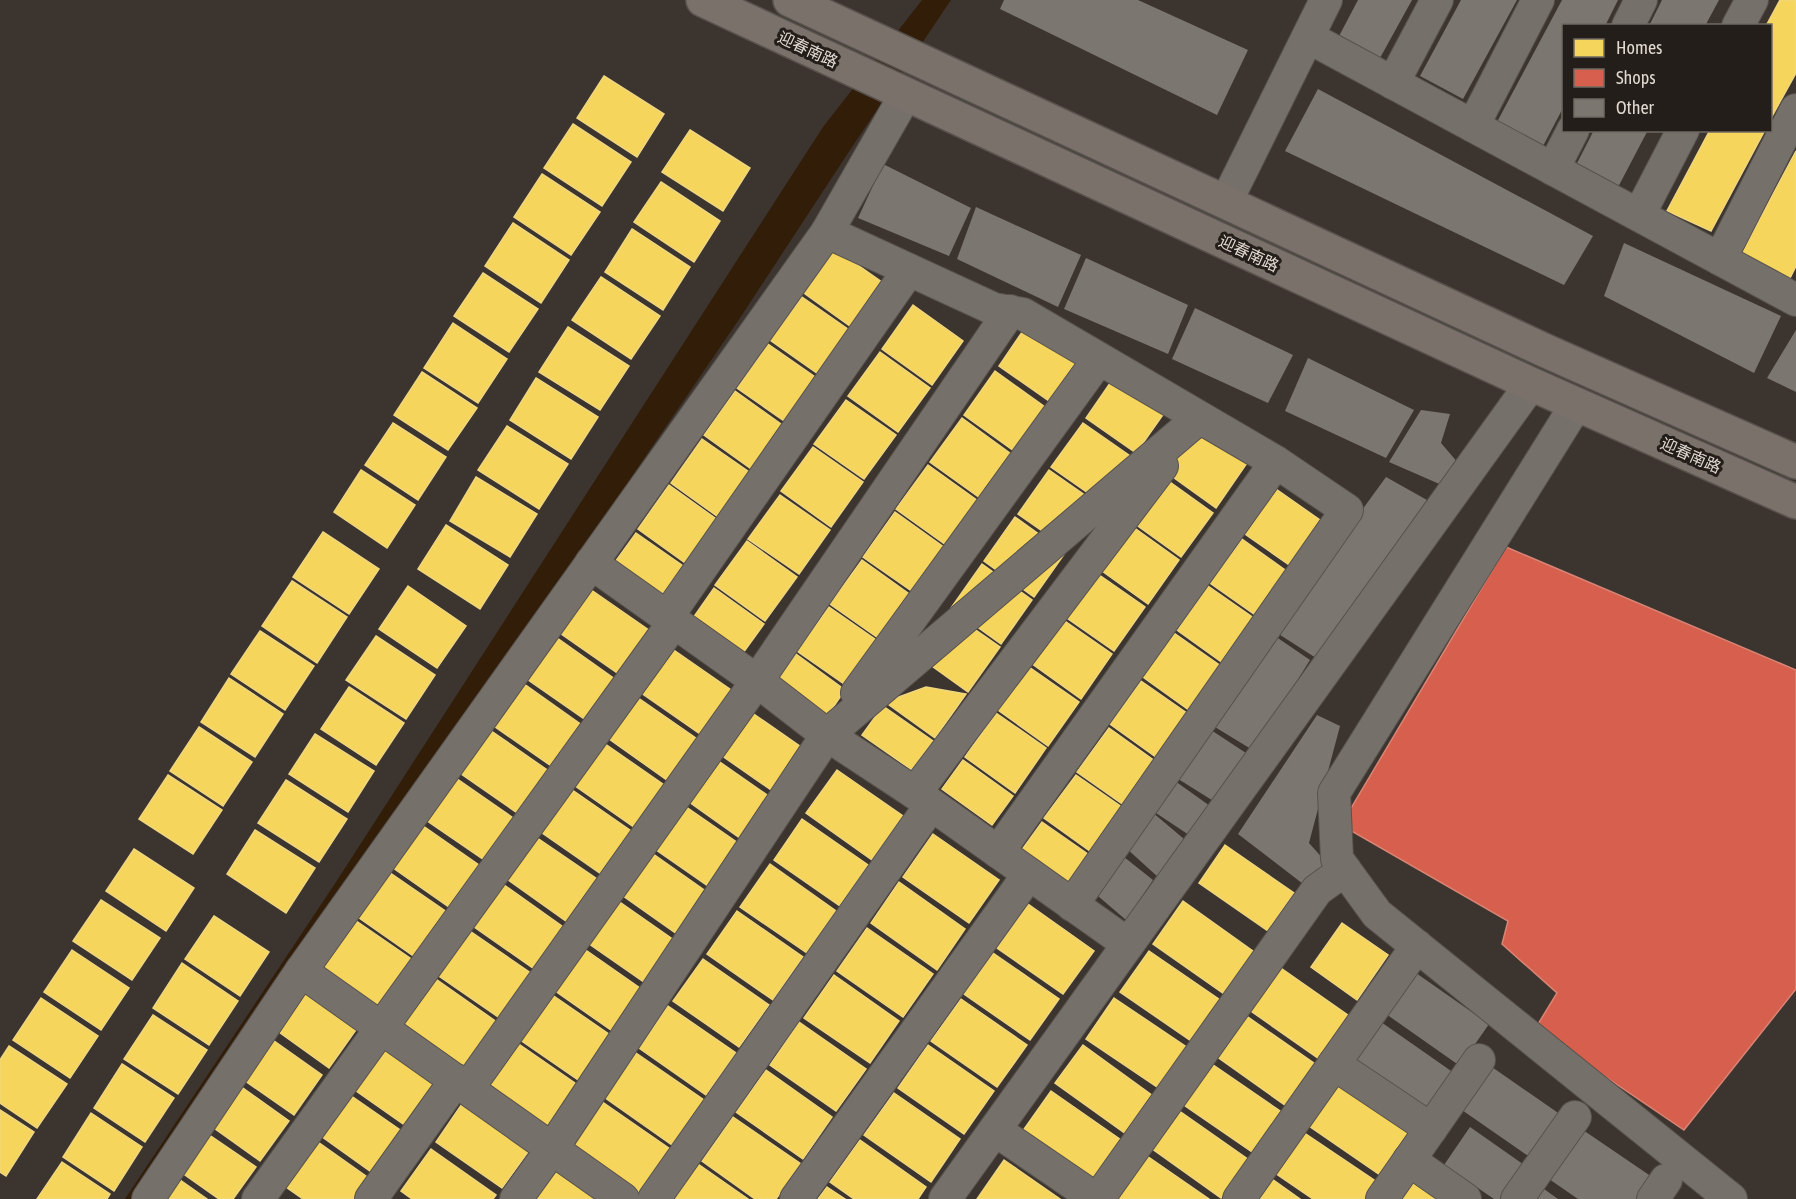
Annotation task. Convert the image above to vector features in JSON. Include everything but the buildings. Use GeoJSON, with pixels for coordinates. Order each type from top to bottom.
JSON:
{"type":"FeatureCollection","features":[{"type":"Feature","properties":{"kind":"main road","name":"迎春南路"},"geometry":{"type":"LineString","coordinates":[[704,0],[1576,405],[1796,502]]}},
{"type":"Feature","properties":{"kind":"main road"},"geometry":{"type":"LineString","coordinates":[[790,0],[1546,351],[1796,462]]}},
{"type":"Feature","properties":{"kind":"street"},"geometry":{"type":"LineString","coordinates":[[1226,202],[1326,0]]}},
{"type":"Feature","properties":{"kind":"street"},"geometry":{"type":"LineString","coordinates":[[1393,83],[1437,0]]}},
{"type":"Feature","properties":{"kind":"street"},"geometry":{"type":"LineString","coordinates":[[1473,126],[1538,0]]}},
{"type":"Feature","properties":{"kind":"street"},"geometry":{"type":"LineString","coordinates":[[1629,24],[1641,0]]}},
{"type":"Feature","properties":{"kind":"street"},"geometry":{"type":"LineString","coordinates":[[1739,24],[1752,0]]}},
{"type":"Feature","properties":{"kind":"street"},"geometry":{"type":"LineString","coordinates":[[1308,37],[1796,300]]}},
{"type":"Feature","properties":{"kind":"street"},"geometry":{"type":"LineString","coordinates":[[148,1199],[301,971],[827,232],[906,94]]}},
{"type":"Feature","properties":{"kind":"street"},"geometry":{"type":"LineString","coordinates":[[1720,259],[1796,110]]}},
{"type":"Feature","properties":{"kind":"street"},"geometry":{"type":"LineString","coordinates":[[1553,169],[1573,132]]}},
{"type":"Feature","properties":{"kind":"street"},"geometry":{"type":"LineString","coordinates":[[1639,215],[1682,132]]}},
{"type":"Feature","properties":{"kind":"street"},"geometry":{"type":"LineString","coordinates":[[827,232],[994,309],[1023,314],[1275,462],[1347,510],[1072,905]]}},
{"type":"Feature","properties":{"kind":"street"},"geometry":{"type":"LineString","coordinates":[[258,1199],[670,620],[909,270]]}},
{"type":"Feature","properties":{"kind":"street"},"geometry":{"type":"LineString","coordinates":[[371,1199],[462,1084],[757,681],[1010,311]]}},
{"type":"Feature","properties":{"kind":"street"},"geometry":{"type":"LineString","coordinates":[[516,1199],[552,1149],[827,735],[1099,359]]}},
{"type":"Feature","properties":{"kind":"street"},"geometry":{"type":"LineString","coordinates":[[945,1199],[1531,384]]}},
{"type":"Feature","properties":{"kind":"street"},"geometry":{"type":"LineString","coordinates":[[1576,405],[1334,793],[1337,859],[1377,914],[1731,1199]]}},
{"type":"Feature","properties":{"kind":"street"},"geometry":{"type":"LineString","coordinates":[[827,735],[1199,418]]}},
{"type":"Feature","properties":{"kind":"street"},"geometry":{"type":"LineString","coordinates":[[654,1199],[923,799],[1199,418]]}},
{"type":"Feature","properties":{"kind":"street"},"geometry":{"type":"LineString","coordinates":[[998,852],[1275,462]]}},
{"type":"Feature","properties":{"kind":"street"},"geometry":{"type":"LineString","coordinates":[[591,563],[757,681],[827,735],[923,799],[1128,944]]}},
{"type":"Feature","properties":{"kind":"street"},"geometry":{"type":"LineString","coordinates":[[995,1130],[1097,1199],[1317,890],[1345,870]]}},
{"type":"Feature","properties":{"kind":"street"},"geometry":{"type":"LineString","coordinates":[[796,1199],[1029,874]]}},
{"type":"Feature","properties":{"kind":"street"},"geometry":{"type":"LineString","coordinates":[[1239,1199],[1417,946]]}},
{"type":"Feature","properties":{"kind":"street"},"geometry":{"type":"LineString","coordinates":[[301,971],[623,1199]]}},
{"type":"Feature","properties":{"kind":"street"},"geometry":{"type":"LineString","coordinates":[[1382,1199],[1479,1060]]}},
{"type":"Feature","properties":{"kind":"street"},"geometry":{"type":"LineString","coordinates":[[1334,1064],[1431,1129]]}},
{"type":"Feature","properties":{"kind":"street"},"geometry":{"type":"LineString","coordinates":[[1517,1199],[1575,1117]]}},
{"type":"Feature","properties":{"kind":"street"},"geometry":{"type":"LineString","coordinates":[[1409,1160],[1465,1199]]}},
{"type":"Feature","properties":{"kind":"shaded area"},"geometry":{"type":"Polygon","coordinates":[[[922,0],[951,0],[740,318],[139,1199],[125,1199],[336,882],[823,127],[922,0]]]}}]}
